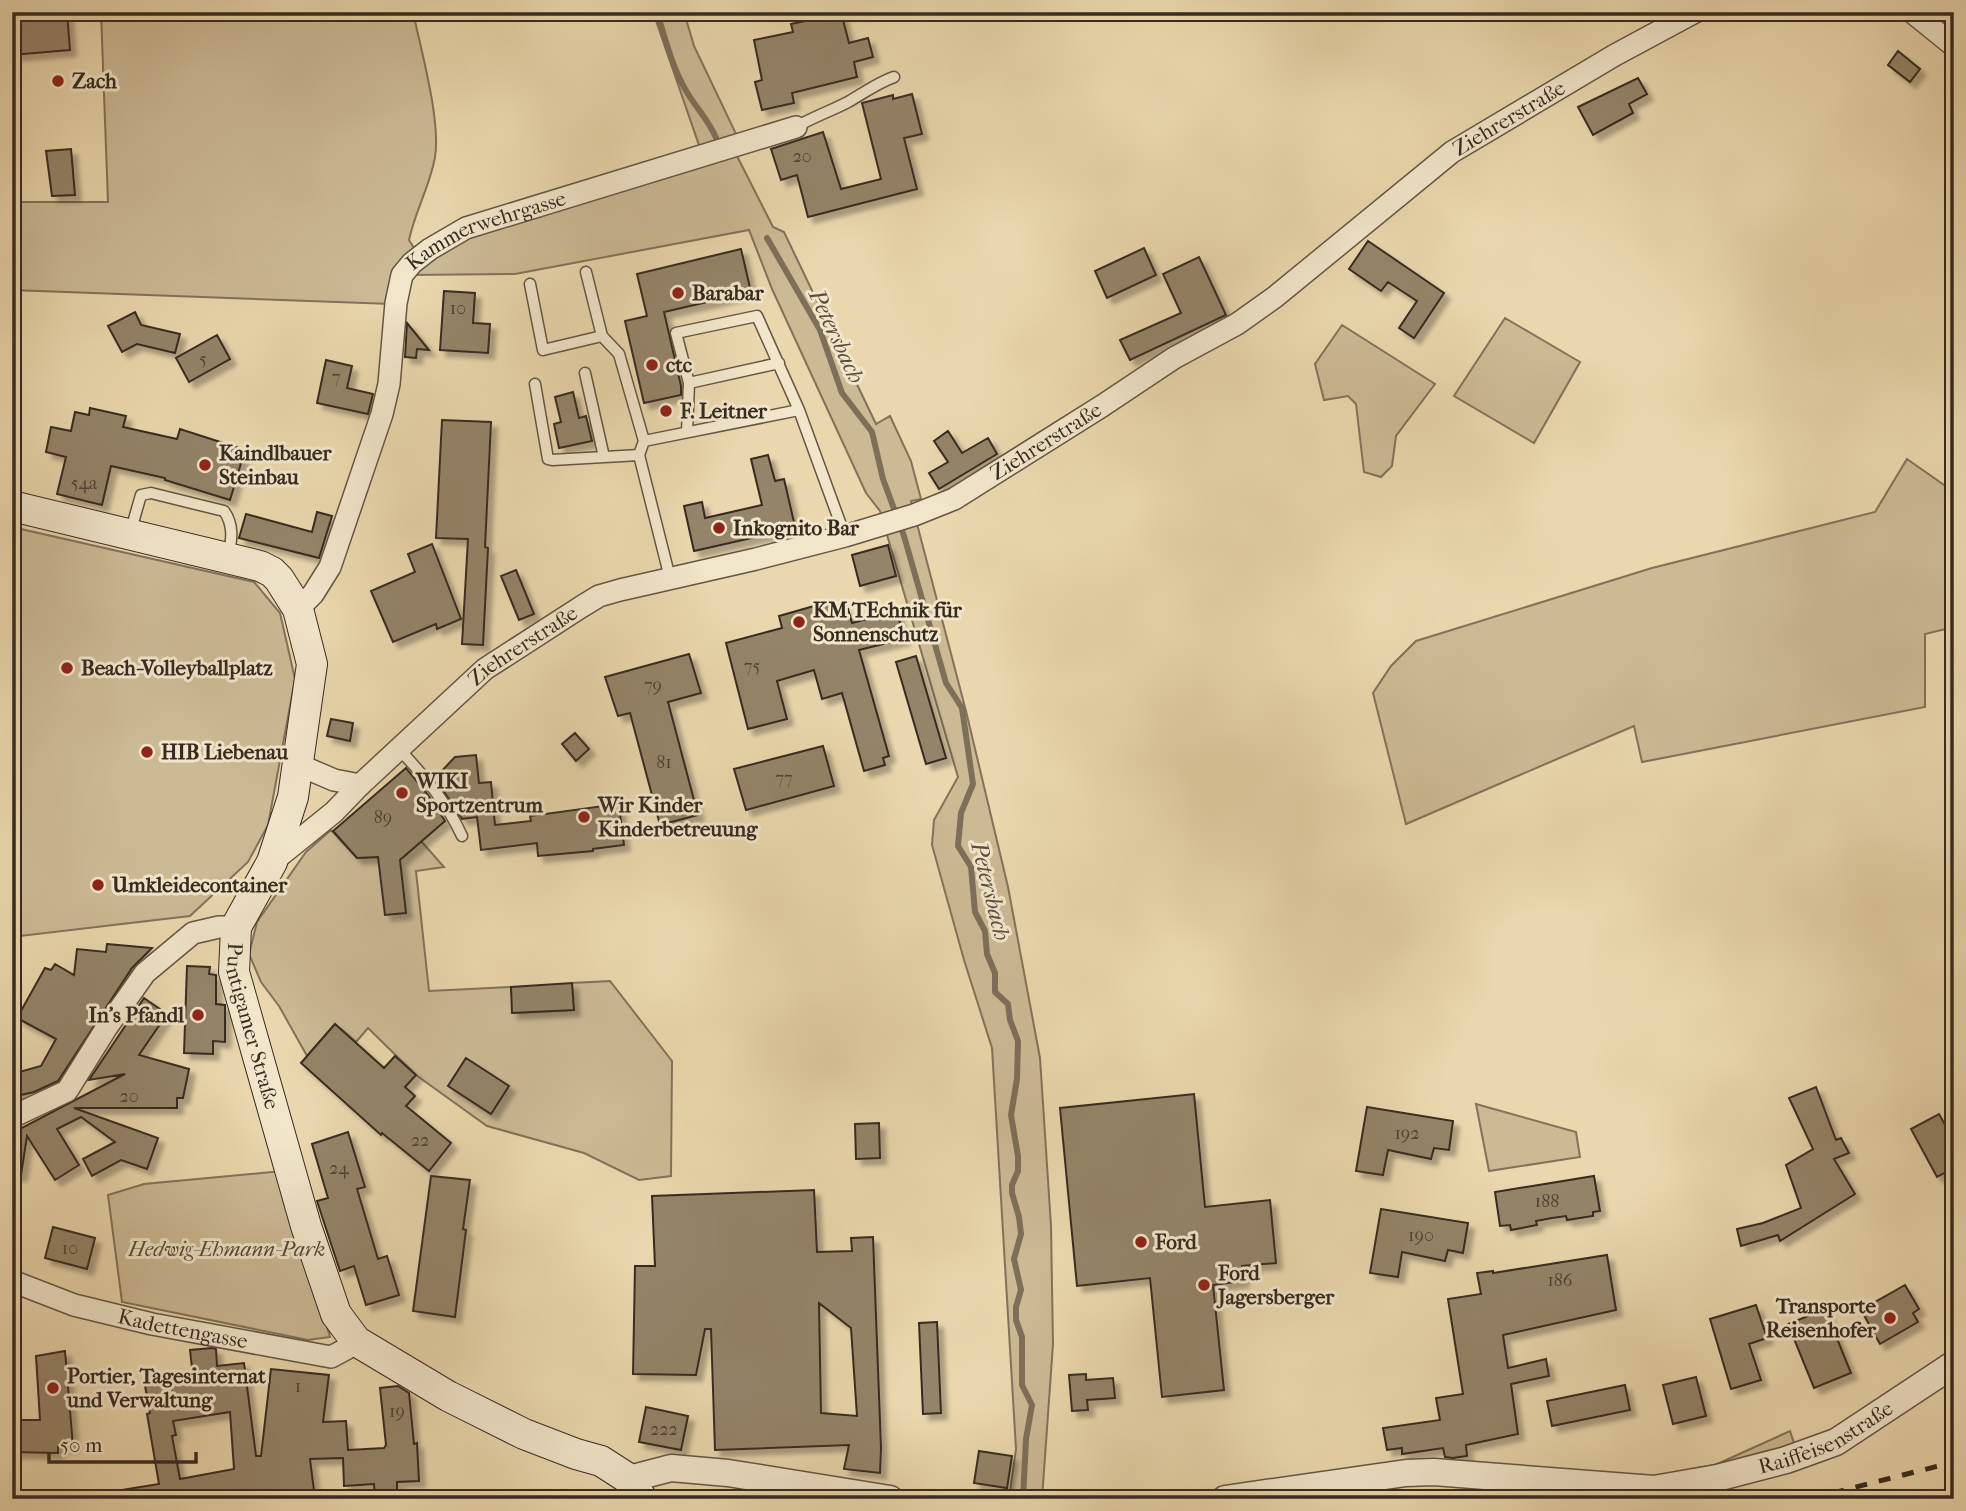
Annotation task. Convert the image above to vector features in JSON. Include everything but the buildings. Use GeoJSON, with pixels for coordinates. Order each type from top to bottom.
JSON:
{"type":"FeatureCollection","features":[{"type":"Feature","properties":{"kind":"main road","name":"Puntigamer Straße"},"geometry":{"type":"LineString","coordinates":[[12,506],[260,566],[272,572],[298,609],[312,664],[299,765],[293,797],[272,862],[236,926],[234,972],[306,1226],[336,1314],[356,1341],[448,1396],[524,1434],[601,1461],[635,1489]]}},
{"type":"Feature","properties":{"kind":"street","name":"Ziehrerstraße"},"geometry":{"type":"LineString","coordinates":[[272,862],[334,812],[485,669],[599,596],[845,536],[914,515],[954,499],[1174,358],[1237,324],[1275,297],[1452,152],[1615,55],[1695,12]]}},
{"type":"Feature","properties":{"kind":"street"},"geometry":{"type":"LineString","coordinates":[[1912,12],[1954,46]]}},
{"type":"Feature","properties":{"kind":"street","name":"Kammerwehrgasse"},"geometry":{"type":"LineString","coordinates":[[298,609],[313,594],[330,567],[372,445],[389,384],[400,284],[402,275],[412,263],[466,228],[796,127]]}},
{"type":"Feature","properties":{"kind":"street"},"geometry":{"type":"LineString","coordinates":[[299,765],[334,780],[360,785]]}},
{"type":"Feature","properties":{"kind":"street"},"geometry":{"type":"LineString","coordinates":[[12,1117],[67,1091],[145,973],[193,933],[236,926]]}},
{"type":"Feature","properties":{"kind":"street","name":"Kadettengasse"},"geometry":{"type":"LineString","coordinates":[[12,1281],[75,1306],[152,1324],[331,1357],[356,1341]]}},
{"type":"Feature","properties":{"kind":"street","name":"Raiffeisenstraße"},"geometry":{"type":"LineString","coordinates":[[1225,1499],[1273,1496],[1406,1473],[1434,1472],[1654,1489],[1717,1478],[1786,1460],[1836,1442],[1954,1364]]}},
{"type":"Feature","properties":{"kind":"street"},"geometry":{"type":"LineString","coordinates":[[635,1489],[671,1468],[728,1473],[890,1499]]}},
{"type":"Feature","properties":{"kind":"lane"},"geometry":{"type":"LineString","coordinates":[[796,127],[846,103],[877,83],[894,77]]}},
{"type":"Feature","properties":{"kind":"lane"},"geometry":{"type":"LineString","coordinates":[[586,272],[602,335],[619,354],[644,440],[639,455],[670,578]]}},
{"type":"Feature","properties":{"kind":"lane"},"geometry":{"type":"LineString","coordinates":[[530,284],[543,350],[602,335]]}},
{"type":"Feature","properties":{"kind":"lane"},"geometry":{"type":"LineString","coordinates":[[687,432],[689,383],[676,333],[757,316],[799,410],[845,536]]}},
{"type":"Feature","properties":{"kind":"lane"},"geometry":{"type":"LineString","coordinates":[[689,383],[779,363]]}},
{"type":"Feature","properties":{"kind":"lane"},"geometry":{"type":"LineString","coordinates":[[585,373],[604,457]]}},
{"type":"Feature","properties":{"kind":"lane"},"geometry":{"type":"LineString","coordinates":[[535,384],[548,459],[639,455]]}},
{"type":"Feature","properties":{"kind":"lane"},"geometry":{"type":"LineString","coordinates":[[644,440],[799,410]]}},
{"type":"Feature","properties":{"kind":"lane"},"geometry":{"type":"LineString","coordinates":[[130,534],[136,508],[144,493],[218,509],[224,511],[231,528],[232,540],[228,558]]}},
{"type":"Feature","properties":{"kind":"lane"},"geometry":{"type":"LineString","coordinates":[[399,749],[428,780],[450,810],[462,836]]}},
{"type":"Feature","properties":{"kind":"green space"},"geometry":{"type":"Polygon","coordinates":[[[101,12],[413,12],[433,105],[435,157],[409,240],[416,251],[391,304],[12,290],[12,202],[108,202],[101,12]]]}},
{"type":"Feature","properties":{"kind":"green space"},"geometry":{"type":"Polygon","coordinates":[[[653,12],[684,12],[694,46],[738,138],[700,148],[653,12]]]}},
{"type":"Feature","properties":{"kind":"green space"},"geometry":{"type":"Polygon","coordinates":[[[736,154],[773,227],[784,232],[876,424],[890,416],[911,461],[921,499],[911,501],[966,711],[1008,887],[1040,1058],[1051,1226],[1053,1344],[1042,1499],[1009,1499],[1016,1449],[992,1048],[932,845],[934,820],[958,777],[880,511],[866,493],[772,289],[749,230],[515,274],[411,275],[463,235],[736,154]]]}},
{"type":"Feature","properties":{"kind":"green space"},"geometry":{"type":"Polygon","coordinates":[[[1505,318],[1580,362],[1534,443],[1454,396],[1505,318]]]}},
{"type":"Feature","properties":{"kind":"green space"},"geometry":{"type":"Polygon","coordinates":[[[1342,325],[1435,384],[1396,436],[1392,466],[1381,477],[1364,472],[1356,404],[1348,396],[1324,400],[1315,364],[1342,325]]]}},
{"type":"Feature","properties":{"kind":"green space"},"geometry":{"type":"Polygon","coordinates":[[[1907,459],[1954,492],[1954,627],[1925,634],[1925,707],[1642,762],[1634,726],[1406,824],[1373,693],[1391,666],[1416,641],[1652,568],[1875,512],[1907,459]]]}},
{"type":"Feature","properties":{"kind":"green space","name":"HIB Liebenau"},"geometry":{"type":"Polygon","coordinates":[[[12,527],[254,582],[280,613],[295,679],[268,825],[248,862],[190,916],[12,937],[12,527]]]}},
{"type":"Feature","properties":{"kind":"green space"},"geometry":{"type":"Polygon","coordinates":[[[331,830],[357,858],[404,856],[421,841],[444,867],[416,871],[429,991],[511,987],[513,1013],[573,1010],[572,983],[610,981],[672,1061],[671,1176],[639,1180],[584,1153],[487,1126],[416,1075],[368,1028],[356,1042],[335,1024],[307,1056],[279,1006],[261,982],[249,954],[257,922],[306,852],[331,830]]]}},
{"type":"Feature","properties":{"kind":"green space"},"geometry":{"type":"Polygon","coordinates":[[[1476,1104],[1576,1132],[1580,1157],[1489,1171],[1476,1104]]]}},
{"type":"Feature","properties":{"kind":"green space","name":"Hedwig-Ehmann-Park"},"geometry":{"type":"Polygon","coordinates":[[[282,1171],[330,1337],[308,1340],[122,1302],[108,1195],[144,1184],[282,1171]]]}},
{"type":"Feature","properties":{"kind":"green space"},"geometry":{"type":"Polygon","coordinates":[[[1790,1431],[1794,1443],[1792,1448],[1691,1471],[1715,1465],[1790,1431]]]}},
{"type":"Feature","properties":{"kind":"waterway","name":"Petersbach"},"geometry":{"type":"LineString","coordinates":[[657,12],[678,75],[717,140]]}},
{"type":"Feature","properties":{"kind":"waterway","name":"Petersbach"},"geometry":{"type":"LineString","coordinates":[[767,238],[820,330],[842,393],[872,432],[883,479],[904,536],[946,683],[962,708],[973,784],[961,813],[958,846],[971,867],[975,912],[985,931],[987,954],[995,973],[995,992],[1008,1004],[1010,1020],[1018,1041],[1017,1079],[1011,1115],[1018,1156],[1018,1171],[1012,1185],[1012,1193],[1021,1234],[1014,1259],[1021,1290],[1016,1307],[1016,1320],[1022,1337],[1022,1385],[1032,1405],[1026,1439],[1023,1499]]}},
{"type":"Feature","properties":{"kind":"railway"},"geometry":{"type":"LineString","coordinates":[[1809,1499],[1954,1462]]}},
{"type":"Feature","properties":{"kind":"place","name":"Zach"},"geometry":{"type":"Point","coordinates":[58,81]}},
{"type":"Feature","properties":{"kind":"place","name":"Barabar"},"geometry":{"type":"Point","coordinates":[678,293]}},
{"type":"Feature","properties":{"kind":"place","name":"ctc"},"geometry":{"type":"Point","coordinates":[652,365]}},
{"type":"Feature","properties":{"kind":"place","name":"F. Leitner"},"geometry":{"type":"Point","coordinates":[666,411]}},
{"type":"Feature","properties":{"kind":"place","name":"Kaindlbauer Steinbau"},"geometry":{"type":"Point","coordinates":[205,465]}},
{"type":"Feature","properties":{"kind":"place","name":"Inkognito Bar"},"geometry":{"type":"Point","coordinates":[719,528]}},
{"type":"Feature","properties":{"kind":"place","name":"KM TEchnik für Sonnenschutz"},"geometry":{"type":"Point","coordinates":[799,622]}},
{"type":"Feature","properties":{"kind":"place","name":"Beach-Volleyballplatz"},"geometry":{"type":"Point","coordinates":[67,668]}},
{"type":"Feature","properties":{"kind":"place","name":"HIB Liebenau"},"geometry":{"type":"Point","coordinates":[147,752]}},
{"type":"Feature","properties":{"kind":"place","name":"WIKI Sportzentrum"},"geometry":{"type":"Point","coordinates":[402,793]}},
{"type":"Feature","properties":{"kind":"place","name":"Wir Kinder Kinderbetreuung"},"geometry":{"type":"Point","coordinates":[584,817]}},
{"type":"Feature","properties":{"kind":"place","name":"Umkleidecontainer"},"geometry":{"type":"Point","coordinates":[98,885]}},
{"type":"Feature","properties":{"kind":"place","name":"In's Pfandl"},"geometry":{"type":"Point","coordinates":[198,1015]}},
{"type":"Feature","properties":{"kind":"place","name":"Ford"},"geometry":{"type":"Point","coordinates":[1141,1242]}},
{"type":"Feature","properties":{"kind":"place","name":"Ford Jagersberger"},"geometry":{"type":"Point","coordinates":[1204,1285]}},
{"type":"Feature","properties":{"kind":"place","name":"Transporte Reisenhofer"},"geometry":{"type":"Point","coordinates":[1890,1318]}},
{"type":"Feature","properties":{"kind":"place","name":"Portier, Tagesinternat und Verwaltung"},"geometry":{"type":"Point","coordinates":[53,1388]}}]}
